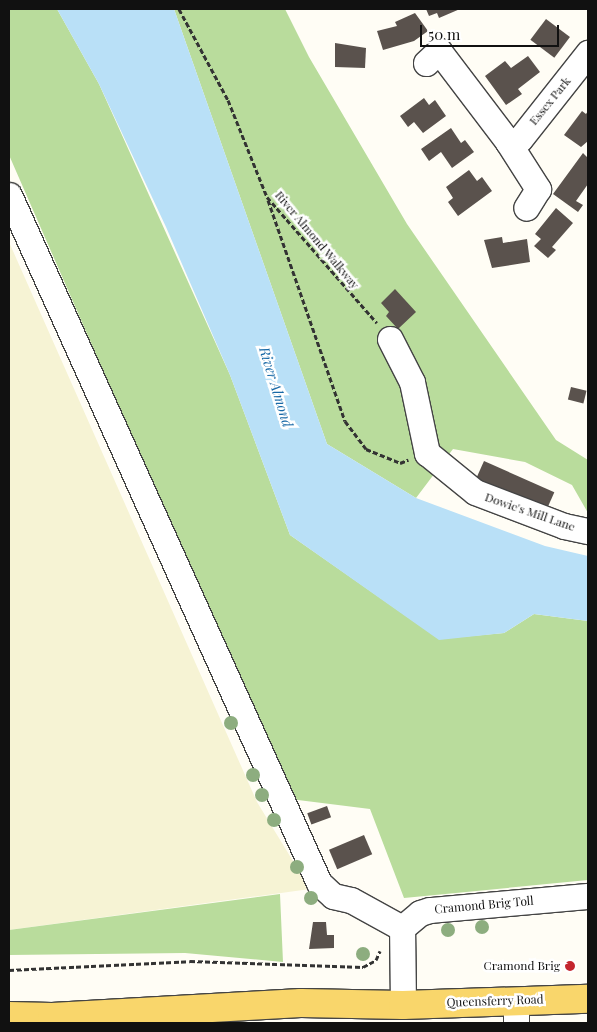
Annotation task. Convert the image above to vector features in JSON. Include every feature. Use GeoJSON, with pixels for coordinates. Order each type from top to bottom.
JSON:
{"type":"FeatureCollection","features":[{"type":"Feature","properties":{"kind":"main road","name":"Queensferry Road"},"geometry":{"type":"LineString","coordinates":[[403,1005],[516,1012],[588,999]]}},
{"type":"Feature","properties":{"kind":"main road"},"geometry":{"type":"LineString","coordinates":[[9,1016],[52,1017],[301,1003],[403,1005]]}},
{"type":"Feature","properties":{"kind":"main road"},"geometry":{"type":"LineString","coordinates":[[311,1023],[403,1005]]}},
{"type":"Feature","properties":{"kind":"main road"},"geometry":{"type":"LineString","coordinates":[[9,1023],[52,1017]]}},
{"type":"Feature","properties":{"kind":"street"},"geometry":{"type":"LineString","coordinates":[[438,50],[508,142],[538,190],[526,208]]}},
{"type":"Feature","properties":{"kind":"street","name":"Essex Park"},"geometry":{"type":"LineString","coordinates":[[508,142],[520,139],[588,53]]}},
{"type":"Feature","properties":{"kind":"street"},"geometry":{"type":"LineString","coordinates":[[9,195],[319,883],[333,896],[351,900],[402,930],[403,1005]]}},
{"type":"Feature","properties":{"kind":"street"},"geometry":{"type":"LineString","coordinates":[[390,339],[412,382],[427,453]]}},
{"type":"Feature","properties":{"kind":"street","name":"Dowie's Mill Lane"},"geometry":{"type":"LineString","coordinates":[[427,453],[475,492],[564,526],[588,531]]}},
{"type":"Feature","properties":{"kind":"street","name":"Cramond Brig Toll"},"geometry":{"type":"LineString","coordinates":[[402,930],[409,920],[430,910],[588,896]]}},
{"type":"Feature","properties":{"kind":"path","name":"River Almond Walkway"},"geometry":{"type":"LineString","coordinates":[[179,9],[228,100],[267,197],[390,339]]}},
{"type":"Feature","properties":{"kind":"path"},"geometry":{"type":"LineString","coordinates":[[267,197],[345,421],[366,449],[400,463],[427,453]]}},
{"type":"Feature","properties":{"kind":"path"},"geometry":{"type":"LineString","coordinates":[[9,970],[190,961],[364,967],[370,966],[382,948],[402,930]]}},
{"type":"Feature","properties":{"kind":"shaded area"},"geometry":{"type":"Polygon","coordinates":[[[9,242],[257,802],[310,889],[9,930],[9,242]]]}},
{"type":"Feature","properties":{"kind":"green space"},"geometry":{"type":"Polygon","coordinates":[[[9,9],[57,9],[99,84],[230,375],[290,535],[439,639],[504,633],[534,614],[588,621],[588,880],[404,898],[370,809],[290,799],[9,155],[9,9]]]}},
{"type":"Feature","properties":{"kind":"green space"},"geometry":{"type":"Polygon","coordinates":[[[174,9],[285,9],[309,57],[407,224],[556,440],[588,460],[588,513],[572,485],[525,462],[453,449],[416,498],[327,444],[174,9]]]}},
{"type":"Feature","properties":{"kind":"green space"},"geometry":{"type":"Polygon","coordinates":[[[280,894],[283,962],[185,953],[9,955],[9,930],[280,894]]]}},
{"type":"Feature","properties":{"kind":"water","name":"River Almond"},"geometry":{"type":"Polygon","coordinates":[[[57,9],[174,9],[327,444],[416,498],[545,546],[588,556],[588,621],[534,614],[504,633],[439,640],[290,535],[230,375],[166,227],[99,84],[57,9]]]}},
{"type":"Feature","properties":{"kind":"building"},"geometry":{"type":"Polygon","coordinates":[[[426,9],[460,9],[439,18],[437,13],[429,16],[426,9]]]}},
{"type":"Feature","properties":{"kind":"building"},"geometry":{"type":"Polygon","coordinates":[[[415,13],[428,31],[414,41],[383,50],[377,31],[397,26],[395,22],[415,13]]]}},
{"type":"Feature","properties":{"kind":"building"},"geometry":{"type":"Polygon","coordinates":[[[546,19],[570,37],[554,58],[530,40],[546,19]]]}},
{"type":"Feature","properties":{"kind":"building"},"geometry":{"type":"Polygon","coordinates":[[[335,43],[366,48],[365,68],[335,67],[335,43]]]}},
{"type":"Feature","properties":{"kind":"building"},"geometry":{"type":"Polygon","coordinates":[[[528,56],[540,72],[518,89],[522,94],[506,105],[485,76],[505,61],[511,68],[528,56]]]}},
{"type":"Feature","properties":{"kind":"building"},"geometry":{"type":"Polygon","coordinates":[[[424,98],[429,105],[435,100],[446,116],[423,133],[414,122],[408,127],[400,116],[424,98]]]}},
{"type":"Feature","properties":{"kind":"building"},"geometry":{"type":"Polygon","coordinates":[[[582,111],[586,114],[588,111],[588,141],[581,147],[564,135],[582,111]]]}},
{"type":"Feature","properties":{"kind":"building"},"geometry":{"type":"Polygon","coordinates":[[[451,128],[461,143],[465,140],[474,152],[452,168],[441,152],[429,161],[421,149],[451,128]]]}},
{"type":"Feature","properties":{"kind":"building"},"geometry":{"type":"Polygon","coordinates":[[[583,153],[588,158],[588,184],[576,201],[583,205],[578,212],[553,194],[583,153]]]}},
{"type":"Feature","properties":{"kind":"building"},"geometry":{"type":"Polygon","coordinates":[[[469,170],[477,181],[482,177],[492,191],[458,216],[448,202],[453,198],[446,187],[469,170]]]}},
{"type":"Feature","properties":{"kind":"building"},"geometry":{"type":"Polygon","coordinates":[[[556,208],[573,223],[552,247],[556,250],[548,258],[534,246],[541,239],[535,234],[556,208]]]}},
{"type":"Feature","properties":{"kind":"building"},"geometry":{"type":"Polygon","coordinates":[[[502,237],[503,243],[527,239],[530,262],[492,268],[484,240],[502,237]]]}},
{"type":"Feature","properties":{"kind":"building"},"geometry":{"type":"Polygon","coordinates":[[[395,289],[416,312],[398,329],[386,316],[389,312],[381,303],[395,289]]]}},
{"type":"Feature","properties":{"kind":"building"},"geometry":{"type":"Polygon","coordinates":[[[571,387],[587,391],[583,403],[568,400],[571,387]]]}},
{"type":"Feature","properties":{"kind":"building"},"geometry":{"type":"Polygon","coordinates":[[[484,461],[554,492],[546,511],[476,479],[484,461]]]}},
{"type":"Feature","properties":{"kind":"building"},"geometry":{"type":"Polygon","coordinates":[[[327,806],[331,817],[311,824],[307,813],[327,806]]]}},
{"type":"Feature","properties":{"kind":"building"},"geometry":{"type":"Polygon","coordinates":[[[364,835],[372,854],[337,869],[329,850],[364,835]]]}},
{"type":"Feature","properties":{"kind":"building"},"geometry":{"type":"Polygon","coordinates":[[[313,922],[326,922],[327,935],[334,935],[334,948],[309,949],[313,922]]]}},
{"type":"Feature","properties":{"kind":"place","name":"Cramond Brig"},"geometry":{"type":"Point","coordinates":[570,966]}}]}
